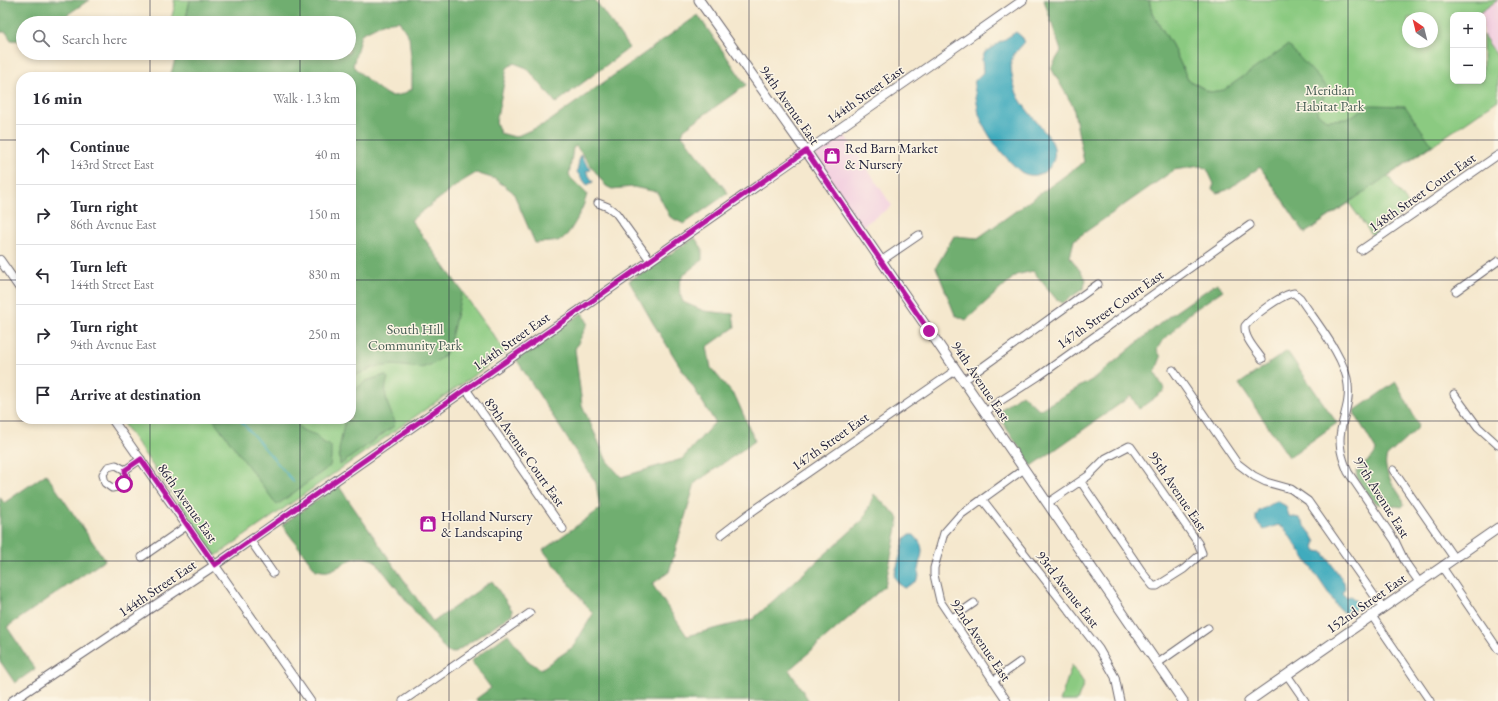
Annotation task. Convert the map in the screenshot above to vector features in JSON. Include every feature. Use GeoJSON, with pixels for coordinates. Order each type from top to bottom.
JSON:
{"type":"FeatureCollection","features":[{"type":"Feature","properties":{"kind":"main road","name":"94th Avenue East"},"geometry":{"type":"LineString","coordinates":[[698,0],[806,151],[1183,701]]}},
{"type":"Feature","properties":{"kind":"main road","name":"152nd Street East"},"geometry":{"type":"LineString","coordinates":[[1249,701],[1498,528]]}},
{"type":"Feature","properties":{"kind":"street","name":"144th Street East"},"geometry":{"type":"LineString","coordinates":[[12,701],[215,565],[1023,0]]}},
{"type":"Feature","properties":{"kind":"street","name":"148th Street Court East"},"geometry":{"type":"LineString","coordinates":[[1361,250],[1498,155]]}},
{"type":"Feature","properties":{"kind":"street"},"geometry":{"type":"LineString","coordinates":[[598,203],[608,207],[616,213],[650,260]]}},
{"type":"Feature","properties":{"kind":"street","name":"147th Street Court East"},"geometry":{"type":"LineString","coordinates":[[985,413],[994,405],[1039,376],[1250,225]]}},
{"type":"Feature","properties":{"kind":"street"},"geometry":{"type":"LineString","coordinates":[[881,261],[919,235]]}},
{"type":"Feature","properties":{"kind":"street"},"geometry":{"type":"LineString","coordinates":[[0,260],[16,283]]}},
{"type":"Feature","properties":{"kind":"street"},"geometry":{"type":"LineString","coordinates":[[1456,291],[1498,261]]}},
{"type":"Feature","properties":{"kind":"street"},"geometry":{"type":"LineString","coordinates":[[963,381],[1098,284]]}},
{"type":"Feature","properties":{"kind":"street","name":"97th Avenue East"},"geometry":{"type":"LineString","coordinates":[[1262,359],[1251,343],[1245,326],[1254,317],[1289,293],[1294,292],[1300,298],[1339,357],[1345,369],[1348,387],[1348,402],[1339,440],[1341,456],[1344,463],[1348,472],[1395,541],[1405,562],[1420,582]]}},
{"type":"Feature","properties":{"kind":"street","name":"147th Street East"},"geometry":{"type":"LineString","coordinates":[[721,535],[747,515],[956,370]]}},
{"type":"Feature","properties":{"kind":"street"},"geometry":{"type":"LineString","coordinates":[[1173,370],[1237,463],[1254,476],[1266,482],[1291,489],[1308,501],[1383,608]]}},
{"type":"Feature","properties":{"kind":"street","name":"89th Avenue Court East"},"geometry":{"type":"LineString","coordinates":[[466,389],[563,529]]}},
{"type":"Feature","properties":{"kind":"street"},"geometry":{"type":"LineString","coordinates":[[1454,394],[1478,428],[1498,445]]}},
{"type":"Feature","properties":{"kind":"street","name":"86th Avenue East"},"geometry":{"type":"LineString","coordinates":[[116,424],[188,525],[310,701]]}},
{"type":"Feature","properties":{"kind":"street","name":"95th Avenue East"},"geometry":{"type":"LineString","coordinates":[[1129,446],[1198,543],[1202,553],[1179,573],[1157,586],[1153,586],[1081,482],[1106,458],[1129,446]]}},
{"type":"Feature","properties":{"kind":"street"},"geometry":{"type":"LineString","coordinates":[[125,470],[141,459]]}},
{"type":"Feature","properties":{"kind":"street"},"geometry":{"type":"LineString","coordinates":[[982,499],[1024,469]]}},
{"type":"Feature","properties":{"kind":"street"},"geometry":{"type":"LineString","coordinates":[[1393,470],[1454,558]]}},
{"type":"Feature","properties":{"kind":"street"},"geometry":{"type":"LineString","coordinates":[[1048,503],[1081,482]]}},
{"type":"Feature","properties":{"kind":"street","name":"92nd Avenue East"},"geometry":{"type":"LineString","coordinates":[[982,499],[959,516],[944,533],[934,568],[934,575],[940,601],[1007,701]]}},
{"type":"Feature","properties":{"kind":"street","name":"93rd Avenue East"},"geometry":{"type":"LineString","coordinates":[[982,499],[1099,649],[1115,677],[1120,701]]}},
{"type":"Feature","properties":{"kind":"street"},"geometry":{"type":"LineString","coordinates":[[142,557],[188,525]]}},
{"type":"Feature","properties":{"kind":"street"},"geometry":{"type":"LineString","coordinates":[[250,540],[273,573]]}},
{"type":"Feature","properties":{"kind":"street"},"geometry":{"type":"LineString","coordinates":[[1442,567],[1498,649]]}},
{"type":"Feature","properties":{"kind":"street"},"geometry":{"type":"LineString","coordinates":[[951,619],[974,603]]}},
{"type":"Feature","properties":{"kind":"street"},"geometry":{"type":"LineString","coordinates":[[404,701],[530,613]]}},
{"type":"Feature","properties":{"kind":"street"},"geometry":{"type":"LineString","coordinates":[[1372,616],[1430,701]]}},
{"type":"Feature","properties":{"kind":"street"},"geometry":{"type":"LineString","coordinates":[[1158,663],[1208,628]]}},
{"type":"Feature","properties":{"kind":"street"},"geometry":{"type":"LineString","coordinates":[[993,681],[1020,662]]}},
{"type":"Feature","properties":{"kind":"street"},"geometry":{"type":"LineString","coordinates":[[1287,675],[1306,701]]}},
{"type":"Feature","properties":{"kind":"shaded area"},"geometry":{"type":"Polygon","coordinates":[[[1498,0],[1498,57],[1486,39],[1486,12],[1480,12],[1498,0]]]}},
{"type":"Feature","properties":{"kind":"shaded area"},"geometry":{"type":"Polygon","coordinates":[[[842,131],[892,206],[861,227],[813,153],[814,150],[842,131]]]}},
{"type":"Feature","properties":{"kind":"green space"},"geometry":{"type":"Polygon","coordinates":[[[0,0],[89,0],[65,16],[16,16],[16,40],[11,40],[6,32],[0,32],[0,0]]]}},
{"type":"Feature","properties":{"kind":"green space"},"geometry":{"type":"Polygon","coordinates":[[[174,0],[190,0],[187,16],[172,16],[175,5],[174,0]]]}},
{"type":"Feature","properties":{"kind":"green space"},"geometry":{"type":"Polygon","coordinates":[[[190,0],[595,0],[629,48],[556,103],[527,68],[514,63],[507,68],[496,122],[500,133],[515,137],[547,123],[698,15],[746,85],[684,129],[682,135],[728,193],[684,224],[670,217],[657,192],[633,187],[612,189],[606,186],[576,146],[573,148],[569,176],[587,194],[577,219],[569,233],[560,240],[554,242],[535,243],[513,192],[495,179],[476,173],[461,182],[411,220],[462,291],[450,342],[445,355],[433,364],[421,368],[393,365],[375,367],[356,375],[356,72],[171,72],[175,60],[354,60],[353,66],[384,93],[391,96],[412,89],[412,67],[409,37],[399,21],[383,23],[361,34],[356,54],[356,16],[187,16],[190,0]]]}},
{"type":"Feature","properties":{"kind":"green space"},"geometry":{"type":"Polygon","coordinates":[[[1044,0],[1149,0],[1152,13],[1172,45],[1188,80],[1210,92],[1224,90],[1288,45],[1326,86],[1327,90],[1317,113],[1326,120],[1347,119],[1370,105],[1405,106],[1432,145],[1305,233],[1260,167],[1227,190],[1217,193],[1212,189],[1214,184],[1207,169],[1200,166],[1174,170],[1074,240],[1070,257],[1086,279],[1084,288],[1063,303],[1057,300],[1033,271],[1016,275],[966,320],[955,315],[936,267],[954,236],[978,238],[1084,162],[1073,106],[1051,68],[1061,51],[1044,0]]]}},
{"type":"Feature","properties":{"kind":"green space","name":"Meridian Habitat Park"},"geometry":{"type":"Polygon","coordinates":[[[1149,0],[1498,0],[1480,12],[1450,12],[1450,84],[1486,84],[1486,39],[1498,57],[1498,100],[1388,176],[1411,208],[1372,235],[1349,203],[1305,233],[1210,92],[1188,80],[1172,45],[1152,13],[1149,0]]]}},
{"type":"Feature","properties":{"kind":"green space","name":"South Hill Community Park"},"geometry":{"type":"Polygon","coordinates":[[[356,143],[506,353],[216,556],[124,424],[356,424],[356,143]]]}},
{"type":"Feature","properties":{"kind":"green space"},"geometry":{"type":"Polygon","coordinates":[[[695,238],[702,248],[702,260],[682,277],[679,287],[680,294],[683,302],[704,311],[733,314],[735,327],[707,347],[711,368],[736,398],[755,441],[695,483],[669,572],[652,584],[687,636],[753,619],[864,519],[874,494],[899,518],[885,586],[789,670],[809,701],[477,701],[476,699],[491,688],[471,661],[508,634],[528,661],[541,669],[573,647],[593,614],[543,550],[600,509],[596,483],[516,359],[582,313],[588,323],[575,349],[582,405],[607,461],[621,477],[682,459],[715,422],[653,323],[629,281],[695,238]]]}},
{"type":"Feature","properties":{"kind":"green space"},"geometry":{"type":"Polygon","coordinates":[[[1217,283],[1223,290],[1190,313],[1160,344],[1157,350],[1161,357],[1155,373],[1165,390],[1139,409],[1131,396],[1032,466],[996,413],[1022,394],[1039,410],[1095,378],[1168,317],[1217,283]]]}},
{"type":"Feature","properties":{"kind":"green space"},"geometry":{"type":"Polygon","coordinates":[[[1287,351],[1337,423],[1289,457],[1239,384],[1287,351]]]}},
{"type":"Feature","properties":{"kind":"green space"},"geometry":{"type":"Polygon","coordinates":[[[385,375],[388,378],[386,384],[386,395],[388,405],[395,422],[394,426],[340,465],[339,450],[344,424],[356,424],[356,389],[366,381],[385,375]]]}},
{"type":"Feature","properties":{"kind":"green space"},"geometry":{"type":"Polygon","coordinates":[[[1396,382],[1418,424],[1417,429],[1387,456],[1386,468],[1390,479],[1403,500],[1404,505],[1402,507],[1378,504],[1362,487],[1356,473],[1360,467],[1371,458],[1376,450],[1354,411],[1396,382]]]}},
{"type":"Feature","properties":{"kind":"green space"},"geometry":{"type":"Polygon","coordinates":[[[217,424],[298,424],[302,430],[316,435],[322,442],[331,446],[330,466],[277,505],[217,424]]]}},
{"type":"Feature","properties":{"kind":"green space"},"geometry":{"type":"Polygon","coordinates":[[[46,474],[105,560],[7,627],[35,669],[15,683],[0,661],[0,497],[4,503],[46,474]]]}},
{"type":"Feature","properties":{"kind":"green space"},"geometry":{"type":"Polygon","coordinates":[[[338,485],[433,622],[492,581],[512,610],[512,614],[454,653],[447,652],[375,561],[361,557],[350,560],[328,571],[316,570],[282,525],[338,485]]]}},
{"type":"Feature","properties":{"kind":"green space"},"geometry":{"type":"Polygon","coordinates":[[[1072,665],[1084,683],[1077,701],[1060,701],[1072,665]]]}},
{"type":"Feature","properties":{"kind":"water"},"geometry":{"type":"Polygon","coordinates":[[[1016,32],[1022,37],[1024,43],[1014,54],[1011,62],[1012,75],[1016,91],[1023,105],[1053,143],[1054,148],[1053,162],[1050,167],[1040,174],[1034,175],[1027,175],[1021,172],[1008,160],[991,138],[979,114],[974,86],[974,83],[983,72],[982,59],[985,52],[1016,32]]]}},
{"type":"Feature","properties":{"kind":"water"},"geometry":{"type":"Polygon","coordinates":[[[580,155],[591,170],[586,171],[593,182],[587,185],[577,172],[580,155]]]}},
{"type":"Feature","properties":{"kind":"water"},"geometry":{"type":"Polygon","coordinates":[[[1277,501],[1286,506],[1289,516],[1299,518],[1316,542],[1314,547],[1316,551],[1323,552],[1344,582],[1345,588],[1342,593],[1346,597],[1351,596],[1356,601],[1356,607],[1352,612],[1345,613],[1339,609],[1285,529],[1278,525],[1264,530],[1256,521],[1256,516],[1259,511],[1277,501]]]}},
{"type":"Feature","properties":{"kind":"water"},"geometry":{"type":"Polygon","coordinates":[[[909,535],[914,535],[919,541],[922,551],[918,570],[919,576],[916,581],[905,588],[902,587],[894,577],[905,538],[909,535]]]}},
{"type":"Feature","properties":{"kind":"waterway"},"geometry":{"type":"LineString","coordinates":[[243,424],[294,482]]}},
{"type":"Feature","properties":{"kind":"place","name":"Red Barn Market & Nursery"},"geometry":{"type":"Point","coordinates":[832,156]}},
{"type":"Feature","properties":{"kind":"place","name":"Holland Nursery & Landscaping"},"geometry":{"type":"Point","coordinates":[428,524]}},
{"type":"Feature","properties":{"kind":"route"},"geometry":{"type":"LineString","coordinates":[[124,484],[126,477],[125,470],[141,459],[215,565],[806,151],[929,331]]}}]}
